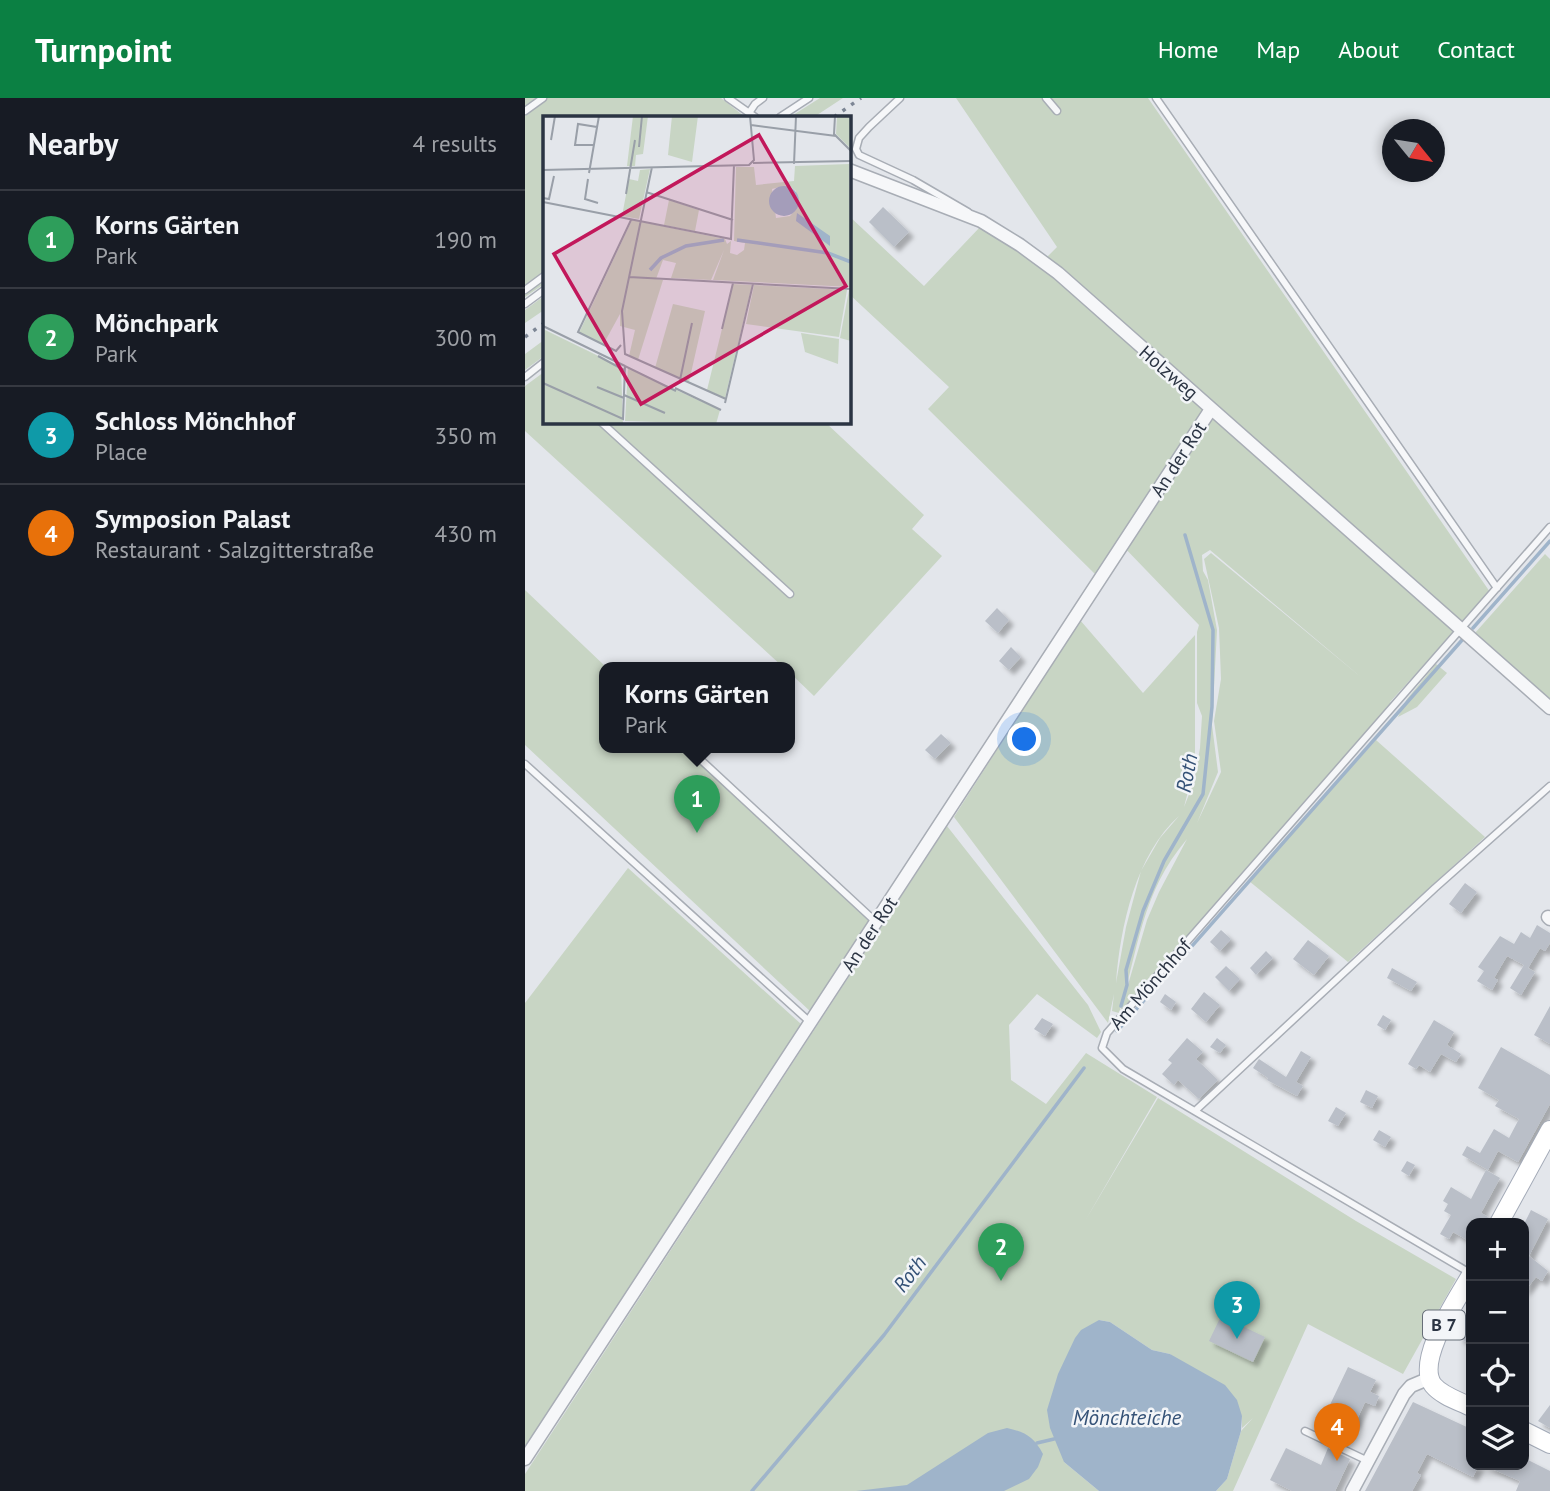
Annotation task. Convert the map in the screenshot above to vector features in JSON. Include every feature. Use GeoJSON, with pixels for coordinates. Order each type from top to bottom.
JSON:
{"type":"FeatureCollection","features":[{"type":"Feature","properties":{"kind":"main road"},"geometry":{"type":"LineString","coordinates":[[1502,1218],[1550,1130]]}},
{"type":"Feature","properties":{"kind":"main road","name":"B 7"},"geometry":{"type":"LineString","coordinates":[[1430,1378],[1428,1359],[1433,1345],[1467,1281]]}},
{"type":"Feature","properties":{"kind":"main road"},"geometry":{"type":"LineString","coordinates":[[1430,1378],[1442,1392],[1466,1404]]}},
{"type":"Feature","properties":{"kind":"main road"},"geometry":{"type":"LineString","coordinates":[[1529,1434],[1550,1444]]}},
{"type":"Feature","properties":{"kind":"street","name":"Holzweg"},"geometry":{"type":"LineString","coordinates":[[851,171],[981,221],[1058,273],[1550,708]]}},
{"type":"Feature","properties":{"kind":"street","name":"An der Rot"},"geometry":{"type":"LineString","coordinates":[[525,1459],[1211,409]]}},
{"type":"Feature","properties":{"kind":"street"},"geometry":{"type":"LineString","coordinates":[[1352,1491],[1404,1394],[1411,1386],[1430,1378]]}},
{"type":"Feature","properties":{"kind":"lane"},"geometry":{"type":"LineString","coordinates":[[525,111],[543,98]]}},
{"type":"Feature","properties":{"kind":"lane"},"geometry":{"type":"LineString","coordinates":[[728,98],[752,115],[755,104],[764,98]]}},
{"type":"Feature","properties":{"kind":"lane"},"geometry":{"type":"LineString","coordinates":[[782,116],[809,98]]}},
{"type":"Feature","properties":{"kind":"lane"},"geometry":{"type":"LineString","coordinates":[[900,98],[859,138],[856,149],[859,155],[960,205],[981,221]]}},
{"type":"Feature","properties":{"kind":"lane"},"geometry":{"type":"LineString","coordinates":[[1046,98],[1057,111]]}},
{"type":"Feature","properties":{"kind":"lane"},"geometry":{"type":"LineString","coordinates":[[1156,98],[1497,588]]}},
{"type":"Feature","properties":{"kind":"lane"},"geometry":{"type":"LineString","coordinates":[[525,290],[543,277]]}},
{"type":"Feature","properties":{"kind":"lane"},"geometry":{"type":"LineString","coordinates":[[525,304],[543,291]]}},
{"type":"Feature","properties":{"kind":"lane"},"geometry":{"type":"LineString","coordinates":[[525,377],[543,366]]}},
{"type":"Feature","properties":{"kind":"lane"},"geometry":{"type":"LineString","coordinates":[[603,424],[790,594]]}},
{"type":"Feature","properties":{"kind":"lane"},"geometry":{"type":"LineString","coordinates":[[1462,629],[1550,527]]}},
{"type":"Feature","properties":{"kind":"lane","name":"Am Mönchhof"},"geometry":{"type":"LineString","coordinates":[[1462,629],[1107,1033],[1102,1048],[1123,1069],[1466,1271]]}},
{"type":"Feature","properties":{"kind":"lane"},"geometry":{"type":"LineString","coordinates":[[693,753],[876,923]]}},
{"type":"Feature","properties":{"kind":"lane"},"geometry":{"type":"LineString","coordinates":[[525,764],[811,1023]]}},
{"type":"Feature","properties":{"kind":"lane"},"geometry":{"type":"LineString","coordinates":[[1195,1111],[1435,888],[1550,786]]}},
{"type":"Feature","properties":{"kind":"lane"},"geometry":{"type":"LineString","coordinates":[[1246,1318],[1253,1303]]}},
{"type":"Feature","properties":{"kind":"lane"},"geometry":{"type":"LineString","coordinates":[[1305,1432],[1368,1461]]}},
{"type":"Feature","properties":{"kind":"green space"},"geometry":{"type":"Polygon","coordinates":[[[525,98],[721,98],[744,116],[543,116],[543,285],[525,297],[525,98]]]}},
{"type":"Feature","properties":{"kind":"green space"},"geometry":{"type":"Polygon","coordinates":[[[820,98],[843,98],[816,116],[792,116],[820,98]]]}},
{"type":"Feature","properties":{"kind":"green space"},"geometry":{"type":"Polygon","coordinates":[[[956,98],[1148,98],[1490,592],[1390,702],[1392,704],[1120,1012],[1147,920],[1187,839],[1160,880],[1143,922],[1119,1013],[1112,1011],[1114,994],[1108,1023],[954,817],[1080,620],[1143,693],[1195,635],[1195,764],[1184,807],[1194,782],[1200,748],[1202,716],[1197,703],[1199,625],[1119,542],[1096,575],[928,409],[949,387],[851,296],[851,218],[924,286],[980,227],[1046,258],[1057,247],[956,98]],[[1210,550],[1202,555],[1203,571],[1208,580],[1217,630],[1212,725],[1218,772],[1197,823],[1221,772],[1214,721],[1221,679],[1219,628],[1204,559],[1211,553],[1362,678],[1210,550]],[[1141,872],[1126,916],[1116,983],[1126,927],[1141,872]]]}},
{"type":"Feature","properties":{"kind":"green space"},"geometry":{"type":"Polygon","coordinates":[[[543,297],[543,311],[525,323],[525,310],[543,297]]]}},
{"type":"Feature","properties":{"kind":"green space"},"geometry":{"type":"Polygon","coordinates":[[[543,341],[543,357],[525,370],[525,354],[543,341]]]}},
{"type":"Feature","properties":{"kind":"green space"},"geometry":{"type":"Polygon","coordinates":[[[543,373],[543,424],[827,424],[924,515],[912,529],[942,556],[814,696],[795,678],[795,662],[778,662],[525,431],[525,386],[543,373]]]}},
{"type":"Feature","properties":{"kind":"green space"},"geometry":{"type":"Polygon","coordinates":[[[1545,554],[1550,559],[1550,701],[1475,633],[1545,554]]]}},
{"type":"Feature","properties":{"kind":"green space"},"geometry":{"type":"Polygon","coordinates":[[[525,590],[601,662],[599,753],[688,753],[870,921],[811,1012],[525,745],[525,590]]]}},
{"type":"Feature","properties":{"kind":"green space"},"geometry":{"type":"Polygon","coordinates":[[[1436,664],[1447,673],[1417,707],[1398,717],[1407,699],[1436,664]]]}},
{"type":"Feature","properties":{"kind":"green space"},"geometry":{"type":"Polygon","coordinates":[[[1376,740],[1485,837],[1348,962],[1249,881],[1376,740]]]}},
{"type":"Feature","properties":{"kind":"green space"},"geometry":{"type":"Polygon","coordinates":[[[947,826],[1088,1005],[1101,1032],[1097,1038],[1037,994],[1009,1025],[1011,1080],[1046,1104],[1086,1053],[1157,1097],[1085,1221],[1158,1098],[1356,1221],[1456,1279],[1403,1374],[1308,1324],[1233,1491],[1216,1491],[1227,1479],[1241,1431],[1253,1418],[1242,1428],[1242,1416],[1170,1354],[1152,1350],[1110,1322],[1099,1320],[1064,1462],[1099,1491],[525,1491],[525,1474],[947,826]]]}},
{"type":"Feature","properties":{"kind":"green space"},"geometry":{"type":"Polygon","coordinates":[[[628,868],[801,1024],[525,1451],[525,1003],[628,868]]]}},
{"type":"Feature","properties":{"kind":"water","name":"Mönchteiche"},"geometry":{"type":"Polygon","coordinates":[[[1099,1320],[1110,1322],[1152,1350],[1170,1354],[1225,1385],[1237,1400],[1242,1416],[1241,1431],[1227,1479],[1216,1491],[1099,1491],[1064,1462],[1050,1428],[1047,1410],[1058,1374],[1075,1338],[1081,1330],[1099,1320]]]}},
{"type":"Feature","properties":{"kind":"water"},"geometry":{"type":"Polygon","coordinates":[[[1007,1428],[1028,1436],[1043,1454],[1029,1479],[1004,1491],[856,1491],[907,1485],[988,1433],[1007,1428]]]}},
{"type":"Feature","properties":{"kind":"building"},"geometry":{"type":"Polygon","coordinates":[[[883,207],[909,232],[894,247],[869,222],[883,207]]]}},
{"type":"Feature","properties":{"kind":"building"},"geometry":{"type":"Polygon","coordinates":[[[997,608],[1009,620],[998,633],[985,621],[997,608]]]}},
{"type":"Feature","properties":{"kind":"building"},"geometry":{"type":"Polygon","coordinates":[[[1011,647],[1021,657],[1009,670],[999,661],[1011,647]]]}},
{"type":"Feature","properties":{"kind":"building"},"geometry":{"type":"Polygon","coordinates":[[[941,734],[951,743],[935,759],[925,750],[941,734]]]}},
{"type":"Feature","properties":{"kind":"building"},"geometry":{"type":"Polygon","coordinates":[[[1465,883],[1477,892],[1461,913],[1449,904],[1465,883]]]}},
{"type":"Feature","properties":{"kind":"building"},"geometry":{"type":"Polygon","coordinates":[[[1537,925],[1550,933],[1550,943],[1545,951],[1540,948],[1528,968],[1535,972],[1521,995],[1510,988],[1524,965],[1507,956],[1494,978],[1498,980],[1492,990],[1477,981],[1484,971],[1478,967],[1500,936],[1514,944],[1521,932],[1530,938],[1537,925]]]}},
{"type":"Feature","properties":{"kind":"building"},"geometry":{"type":"Polygon","coordinates":[[[1221,930],[1231,939],[1220,951],[1210,942],[1221,930]]]}},
{"type":"Feature","properties":{"kind":"building"},"geometry":{"type":"Polygon","coordinates":[[[1308,940],[1329,956],[1314,975],[1293,959],[1308,940]]]}},
{"type":"Feature","properties":{"kind":"building"},"geometry":{"type":"Polygon","coordinates":[[[1266,951],[1273,958],[1256,975],[1250,968],[1266,951]]]}},
{"type":"Feature","properties":{"kind":"building"},"geometry":{"type":"Polygon","coordinates":[[[1226,966],[1240,979],[1229,991],[1215,977],[1226,966]]]}},
{"type":"Feature","properties":{"kind":"building"},"geometry":{"type":"Polygon","coordinates":[[[1392,968],[1417,982],[1411,991],[1387,978],[1392,968]]]}},
{"type":"Feature","properties":{"kind":"building"},"geometry":{"type":"Polygon","coordinates":[[[1204,992],[1220,1005],[1206,1022],[1191,1009],[1204,992]]]}},
{"type":"Feature","properties":{"kind":"building"},"geometry":{"type":"Polygon","coordinates":[[[1165,994],[1176,1002],[1171,1010],[1160,1002],[1165,994]]]}},
{"type":"Feature","properties":{"kind":"building"},"geometry":{"type":"Polygon","coordinates":[[[1550,1006],[1550,1044],[1534,1035],[1550,1006]]]}},
{"type":"Feature","properties":{"kind":"building"},"geometry":{"type":"Polygon","coordinates":[[[1383,1015],[1391,1020],[1385,1030],[1377,1025],[1383,1015]]]}},
{"type":"Feature","properties":{"kind":"building"},"geometry":{"type":"Polygon","coordinates":[[[1042,1018],[1053,1024],[1045,1036],[1034,1029],[1042,1018]]]}},
{"type":"Feature","properties":{"kind":"building"},"geometry":{"type":"Polygon","coordinates":[[[1434,1020],[1454,1032],[1447,1045],[1461,1054],[1456,1062],[1441,1054],[1430,1072],[1419,1065],[1416,1069],[1408,1064],[1434,1020]]]}},
{"type":"Feature","properties":{"kind":"building"},"geometry":{"type":"Polygon","coordinates":[[[1187,1038],[1203,1052],[1196,1059],[1218,1080],[1199,1099],[1178,1080],[1174,1085],[1162,1074],[1172,1063],[1168,1060],[1187,1038]]]}},
{"type":"Feature","properties":{"kind":"building"},"geometry":{"type":"Polygon","coordinates":[[[1217,1038],[1226,1045],[1220,1053],[1210,1047],[1217,1038]]]}},
{"type":"Feature","properties":{"kind":"building"},"geometry":{"type":"Polygon","coordinates":[[[1501,1047],[1550,1075],[1550,1104],[1518,1162],[1498,1151],[1488,1170],[1462,1155],[1467,1146],[1480,1153],[1494,1129],[1509,1138],[1519,1119],[1495,1106],[1499,1100],[1478,1088],[1501,1047]]]}},
{"type":"Feature","properties":{"kind":"building"},"geometry":{"type":"Polygon","coordinates":[[[1301,1051],[1311,1057],[1296,1082],[1303,1086],[1297,1096],[1267,1080],[1268,1078],[1253,1068],[1259,1059],[1286,1077],[1301,1051]]]}},
{"type":"Feature","properties":{"kind":"building"},"geometry":{"type":"Polygon","coordinates":[[[1366,1090],[1378,1096],[1372,1108],[1360,1102],[1366,1090]]]}},
{"type":"Feature","properties":{"kind":"building"},"geometry":{"type":"Polygon","coordinates":[[[1336,1107],[1346,1113],[1338,1126],[1328,1121],[1336,1107]]]}},
{"type":"Feature","properties":{"kind":"building"},"geometry":{"type":"Polygon","coordinates":[[[1379,1130],[1391,1137],[1385,1147],[1373,1140],[1379,1130]]]}},
{"type":"Feature","properties":{"kind":"building"},"geometry":{"type":"Polygon","coordinates":[[[1407,1161],[1415,1165],[1409,1176],[1401,1171],[1407,1161]]]}},
{"type":"Feature","properties":{"kind":"building"},"geometry":{"type":"Polygon","coordinates":[[[1486,1170],[1500,1178],[1481,1213],[1488,1218],[1466,1218],[1466,1239],[1453,1232],[1449,1239],[1440,1234],[1451,1215],[1444,1211],[1448,1204],[1443,1201],[1451,1187],[1471,1199],[1486,1170]]]}},
{"type":"Feature","properties":{"kind":"building"},"geometry":{"type":"Polygon","coordinates":[[[1531,1210],[1548,1219],[1529,1256],[1529,1218],[1531,1210]]]}},
{"type":"Feature","properties":{"kind":"building"},"geometry":{"type":"Polygon","coordinates":[[[1529,1256],[1548,1271],[1542,1281],[1536,1277],[1529,1286],[1529,1256]]]}},
{"type":"Feature","properties":{"kind":"building"},"geometry":{"type":"Polygon","coordinates":[[[1221,1316],[1265,1337],[1253,1362],[1209,1341],[1221,1316]]]}},
{"type":"Feature","properties":{"kind":"building"},"geometry":{"type":"Polygon","coordinates":[[[1466,1322],[1466,1342],[1458,1337],[1466,1322]]]}},
{"type":"Feature","properties":{"kind":"building"},"geometry":{"type":"Polygon","coordinates":[[[1348,1367],[1376,1380],[1370,1392],[1379,1396],[1375,1406],[1365,1402],[1355,1424],[1327,1411],[1348,1367]]]}},
{"type":"Feature","properties":{"kind":"building"},"geometry":{"type":"Polygon","coordinates":[[[1413,1402],[1466,1427],[1466,1470],[1476,1470],[1473,1477],[1427,1454],[1417,1473],[1421,1475],[1412,1491],[1365,1491],[1413,1402]]]}},
{"type":"Feature","properties":{"kind":"building"},"geometry":{"type":"Polygon","coordinates":[[[1550,1405],[1550,1428],[1538,1421],[1550,1405]]]}},
{"type":"Feature","properties":{"kind":"building"},"geometry":{"type":"Polygon","coordinates":[[[1286,1448],[1321,1465],[1328,1448],[1350,1459],[1335,1491],[1292,1491],[1270,1480],[1286,1448]]]}},
{"type":"Feature","properties":{"kind":"building"},"geometry":{"type":"Polygon","coordinates":[[[1529,1460],[1550,1471],[1550,1491],[1516,1491],[1520,1481],[1495,1470],[1529,1470],[1529,1460]]]}},
{"type":"Feature","properties":{"kind":"waterway","name":"Roth"},"geometry":{"type":"LineString","coordinates":[[1121,1006],[1127,985],[1126,970],[1143,911],[1164,861],[1203,794],[1212,707],[1213,630],[1185,535]]}},
{"type":"Feature","properties":{"kind":"waterway"},"geometry":{"type":"LineString","coordinates":[[1473,628],[1550,541]]}},
{"type":"Feature","properties":{"kind":"waterway"},"geometry":{"type":"LineString","coordinates":[[1117,1031],[1463,639]]}},
{"type":"Feature","properties":{"kind":"waterway","name":"Roth"},"geometry":{"type":"LineString","coordinates":[[752,1491],[884,1335],[1084,1068]]}},
{"type":"Feature","properties":{"kind":"waterway"},"geometry":{"type":"LineString","coordinates":[[1037,1443],[1054,1439]]}},
{"type":"Feature","properties":{"kind":"railway"},"geometry":{"type":"LineString","coordinates":[[835,116],[861,98]]}},
{"type":"Feature","properties":{"kind":"railway"},"geometry":{"type":"LineString","coordinates":[[525,337],[543,324]]}},
{"type":"Feature","properties":{"kind":"place","name":"Korns Gärten"},"geometry":{"type":"Point","coordinates":[697,833]}},
{"type":"Feature","properties":{"kind":"place","name":"Mönchpark"},"geometry":{"type":"Point","coordinates":[1001,1281]}},
{"type":"Feature","properties":{"kind":"place","name":"Schloss Mönchhof"},"geometry":{"type":"Point","coordinates":[1237,1339]}},
{"type":"Feature","properties":{"kind":"place","name":"Symposion Palast"},"geometry":{"type":"Point","coordinates":[1337,1461]}}]}
